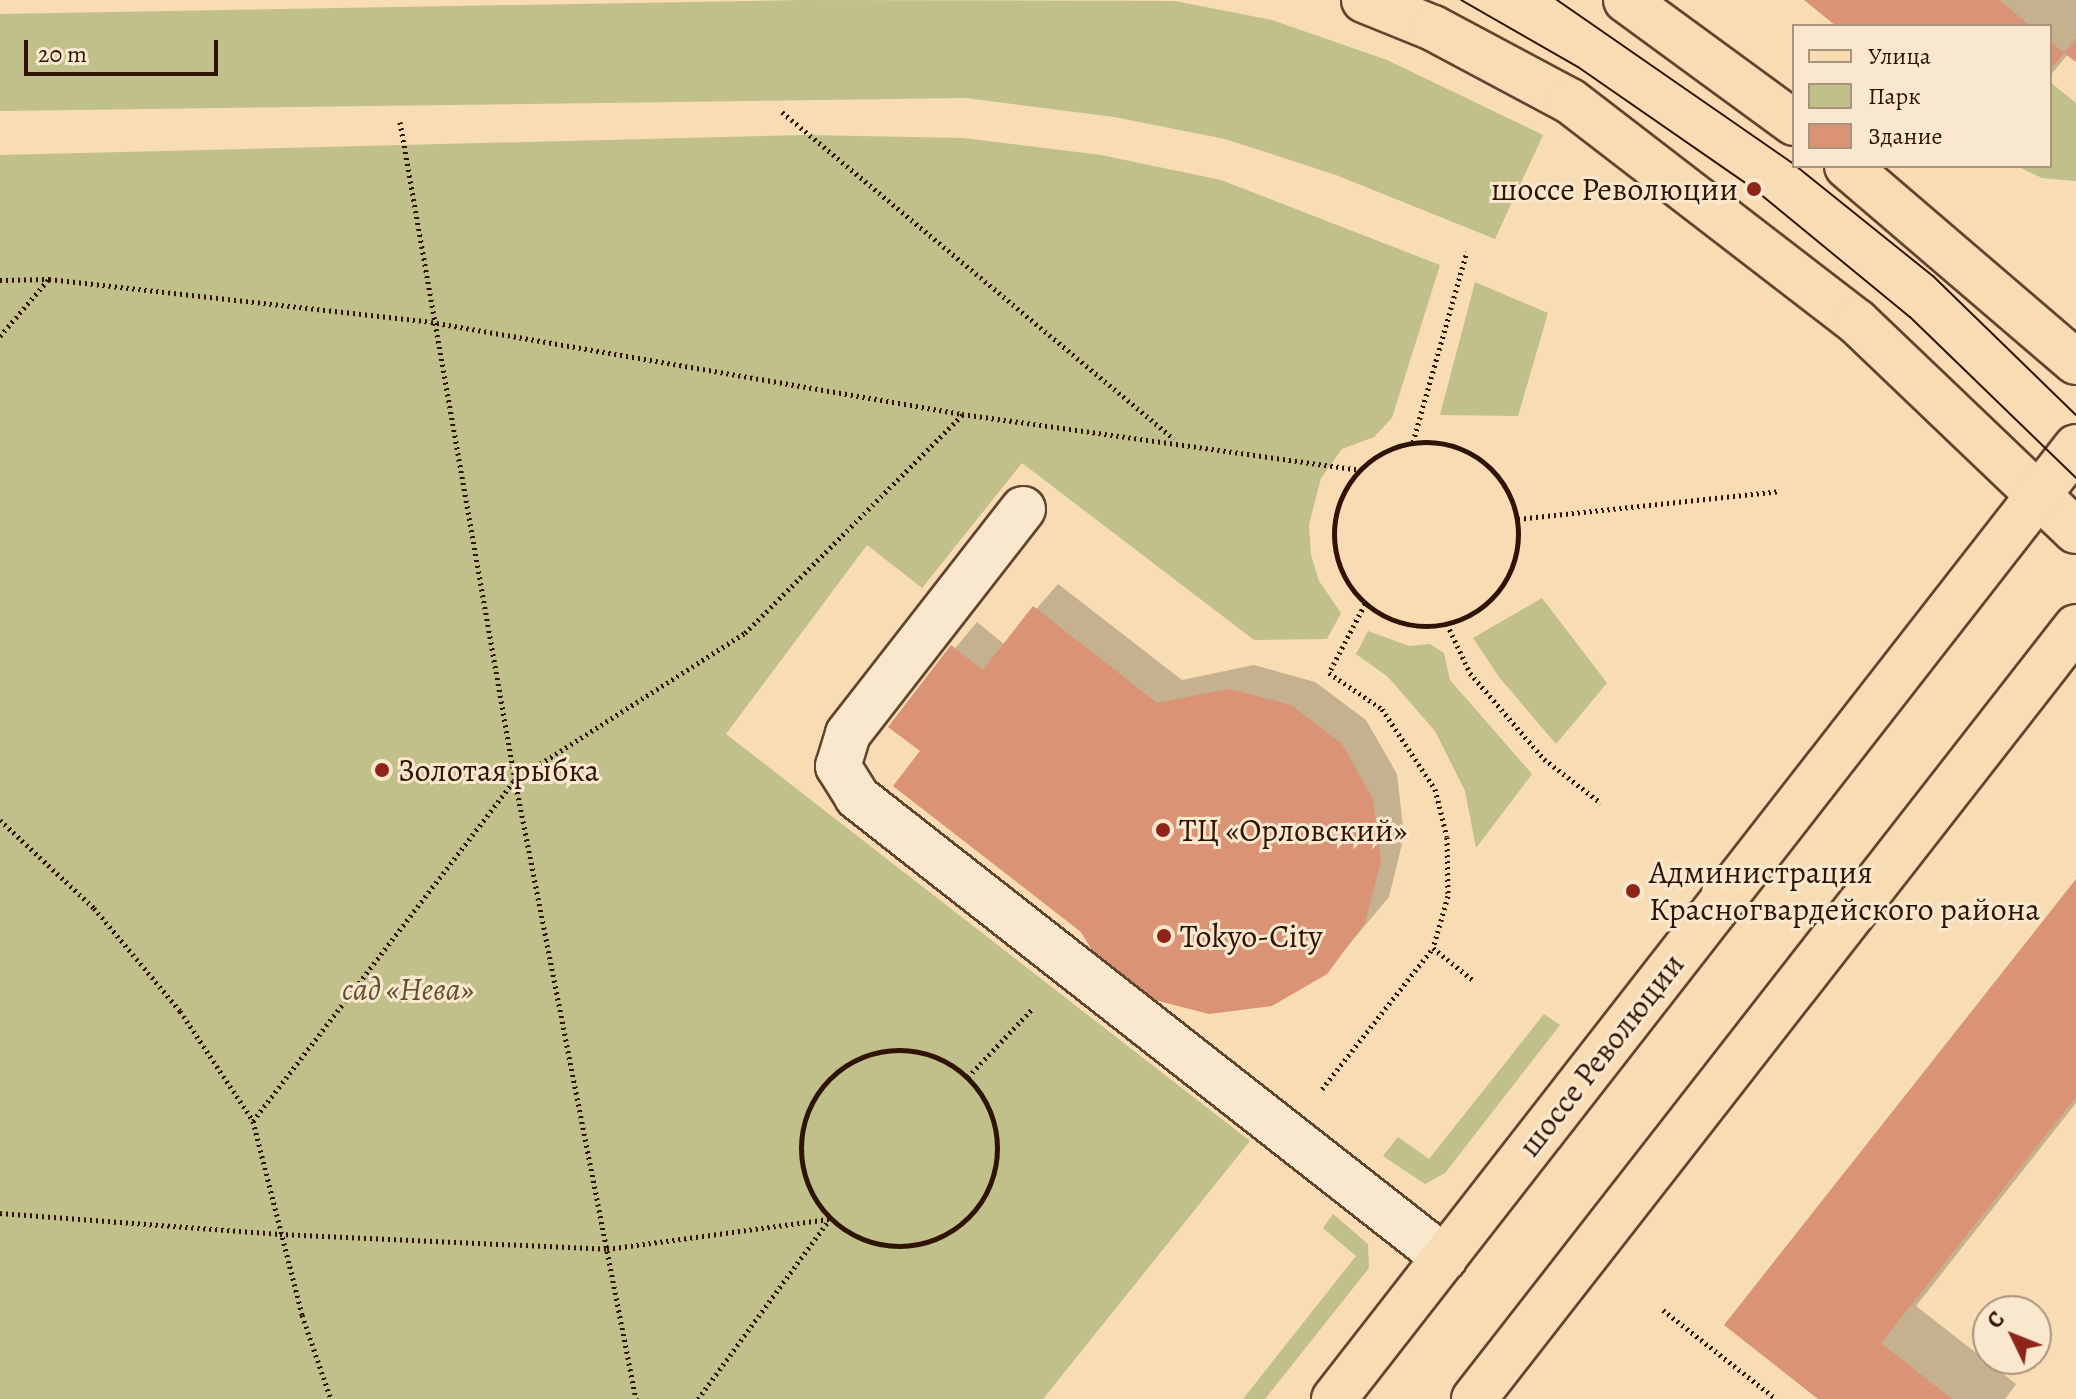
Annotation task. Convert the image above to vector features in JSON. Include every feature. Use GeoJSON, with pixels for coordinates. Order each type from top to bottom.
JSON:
{"type":"FeatureCollection","features":[{"type":"Feature","properties":{"kind":"main road"},"geometry":{"type":"LineString","coordinates":[[1364,0],[1433,28],[1570,101],[1856,321],[2076,531]]}},
{"type":"Feature","properties":{"kind":"main road"},"geometry":{"type":"LineString","coordinates":[[1626,0],[1792,122]]}},
{"type":"Feature","properties":{"kind":"main road"},"geometry":{"type":"LineString","coordinates":[[1849,168],[2076,362]]}},
{"type":"Feature","properties":{"kind":"main road","name":"шоссе Революции"},"geometry":{"type":"LineString","coordinates":[[1334,1399],[2076,447]]}},
{"type":"Feature","properties":{"kind":"main road"},"geometry":{"type":"LineString","coordinates":[[1474,1399],[2076,627]]}},
{"type":"Feature","properties":{"kind":"lane"},"geometry":{"type":"LineString","coordinates":[[1023,509],[848,734],[838,766],[857,797],[1445,1258]]}},
{"type":"Feature","properties":{"kind":"path"},"geometry":{"type":"LineString","coordinates":[[782,112],[1176,440]]}},
{"type":"Feature","properties":{"kind":"path"},"geometry":{"type":"LineString","coordinates":[[400,122],[431,322],[515,780],[636,1399]]}},
{"type":"Feature","properties":{"kind":"path"},"geometry":{"type":"LineString","coordinates":[[1413,442],[1467,251]]}},
{"type":"Feature","properties":{"kind":"path"},"geometry":{"type":"LineString","coordinates":[[0,280],[49,279],[431,322],[962,414],[1176,440],[1359,470]]}},
{"type":"Feature","properties":{"kind":"path"},"geometry":{"type":"LineString","coordinates":[[0,336],[49,279]]}},
{"type":"Feature","properties":{"kind":"path"},"geometry":{"type":"LineString","coordinates":[[253,1121],[515,780],[745,633],[962,414]]}},
{"type":"Feature","properties":{"kind":"path"},"geometry":{"type":"LineString","coordinates":[[1413,442],[1442,443],[1469,452],[1492,469],[1509,492],[1518,519],[1518,546],[1495,597],[1473,614],[1447,624],[1418,627],[1391,620],[1365,604],[1347,582],[1336,554],[1334,524],[1342,495],[1359,470],[1375,456],[1413,442]]}},
{"type":"Feature","properties":{"kind":"path"},"geometry":{"type":"LineString","coordinates":[[1518,519],[1778,491]]}},
{"type":"Feature","properties":{"kind":"path"},"geometry":{"type":"LineString","coordinates":[[1287,1134],[1433,948],[1448,896],[1447,837],[1435,789],[1382,709],[1329,673],[1365,604]]}},
{"type":"Feature","properties":{"kind":"path"},"geometry":{"type":"LineString","coordinates":[[1447,624],[1470,673],[1544,759],[1601,803]]}},
{"type":"Feature","properties":{"kind":"path"},"geometry":{"type":"LineString","coordinates":[[0,820],[94,908],[180,1011],[253,1121],[280,1234],[331,1399]]}},
{"type":"Feature","properties":{"kind":"path"},"geometry":{"type":"LineString","coordinates":[[1433,948],[1473,980]]}},
{"type":"Feature","properties":{"kind":"path"},"geometry":{"type":"LineString","coordinates":[[968,1077],[1044,996]]}},
{"type":"Feature","properties":{"kind":"path"},"geometry":{"type":"LineString","coordinates":[[898,1049],[936,1056],[968,1077],[990,1109],[997,1146],[991,1185],[969,1217],[938,1239],[899,1247],[862,1240],[829,1219],[808,1187],[800,1149],[807,1111],[828,1078],[860,1056],[898,1049]]}},
{"type":"Feature","properties":{"kind":"path"},"geometry":{"type":"LineString","coordinates":[[0,1213],[280,1234],[607,1249],[829,1219]]}},
{"type":"Feature","properties":{"kind":"path"},"geometry":{"type":"LineString","coordinates":[[698,1399],[829,1219]]}},
{"type":"Feature","properties":{"kind":"path"},"geometry":{"type":"LineString","coordinates":[[1663,1310],[1776,1399]]}},
{"type":"Feature","properties":{"kind":"green space"},"geometry":{"type":"Polygon","coordinates":[[[803,0],[1175,1],[1272,20],[1387,60],[1543,135],[1495,239],[1336,175],[1225,139],[1114,117],[966,98],[0,111],[0,14],[803,0]]]}},
{"type":"Feature","properties":{"kind":"green space"},"geometry":{"type":"Polygon","coordinates":[[[2052,84],[2076,103],[2076,181],[2042,178],[2021,168],[2052,168],[2052,84]]]}},
{"type":"Feature","properties":{"kind":"green space","name":"сад «Нева»"},"geometry":{"type":"Polygon","coordinates":[[[806,135],[963,138],[1101,155],[1221,180],[1440,265],[1392,418],[1374,437],[1342,449],[1321,478],[1309,525],[1311,555],[1319,581],[1341,613],[1327,639],[1254,640],[1022,463],[922,588],[867,545],[726,734],[1250,1141],[1043,1399],[0,1399],[0,155],[806,135]]]}},
{"type":"Feature","properties":{"kind":"green space"},"geometry":{"type":"Polygon","coordinates":[[[1475,282],[1548,313],[1518,416],[1440,415],[1475,282]]]}},
{"type":"Feature","properties":{"kind":"green space"},"geometry":{"type":"Polygon","coordinates":[[[1542,598],[1607,683],[1556,744],[1499,677],[1473,638],[1542,598]]]}},
{"type":"Feature","properties":{"kind":"green space"},"geometry":{"type":"Polygon","coordinates":[[[1368,631],[1409,646],[1430,644],[1444,653],[1450,680],[1532,774],[1476,848],[1465,791],[1435,731],[1388,677],[1356,654],[1368,631]]]}},
{"type":"Feature","properties":{"kind":"green space"},"geometry":{"type":"Polygon","coordinates":[[[1544,1014],[1560,1025],[1445,1173],[1425,1184],[1383,1156],[1398,1137],[1429,1159],[1544,1014]]]}},
{"type":"Feature","properties":{"kind":"green space"},"geometry":{"type":"Polygon","coordinates":[[[1333,1214],[1368,1244],[1369,1268],[1265,1399],[1243,1399],[1356,1256],[1323,1228],[1333,1214]]]}},
{"type":"Feature","properties":{"kind":"building"},"geometry":{"type":"Polygon","coordinates":[[[1804,0],[1999,0],[2029,24],[1834,24],[1804,0]]]}},
{"type":"Feature","properties":{"kind":"building"},"geometry":{"type":"Polygon","coordinates":[[[2076,38],[2076,62],[2064,53],[2076,38]]]}},
{"type":"Feature","properties":{"kind":"building"},"geometry":{"type":"Polygon","coordinates":[[[2052,43],[2064,53],[2052,68],[2052,43]]]}},
{"type":"Feature","properties":{"kind":"building","name":"ТЦ «Орловский»"},"geometry":{"type":"Polygon","coordinates":[[[1033,606],[1157,703],[1229,689],[1291,705],[1342,744],[1373,799],[1381,861],[1365,923],[1327,974],[1272,1006],[1209,1014],[1147,998],[1097,959],[1081,932],[893,786],[920,751],[888,727],[951,645],[983,670],[1033,606]]]}},
{"type":"Feature","properties":{"kind":"building"},"geometry":{"type":"Polygon","coordinates":[[[2076,879],[2076,1097],[1881,1343],[1952,1399],[1818,1399],[1724,1325],[2076,879]]]}},
{"type":"Feature","properties":{"kind":"tram line"},"geometry":{"type":"LineString","coordinates":[[1461,0],[1578,67],[1754,189],[1910,317],[2076,478]]}},
{"type":"Feature","properties":{"kind":"tram line"},"geometry":{"type":"LineString","coordinates":[[1557,0],[1792,163]]}},
{"type":"Feature","properties":{"kind":"tram line"},"geometry":{"type":"LineString","coordinates":[[1798,168],[1933,276],[2076,415]]}},
{"type":"Feature","properties":{"kind":"place","name":"шоссе Революции"},"geometry":{"type":"Point","coordinates":[1754,189]}},
{"type":"Feature","properties":{"kind":"place","name":"Золотая рыбка"},"geometry":{"type":"Point","coordinates":[382,770]}},
{"type":"Feature","properties":{"kind":"place","name":"ТЦ «Орловский»"},"geometry":{"type":"Point","coordinates":[1163,830]}},
{"type":"Feature","properties":{"kind":"place","name":"Администрация Красногвардейского района"},"geometry":{"type":"Point","coordinates":[1633,891]}},
{"type":"Feature","properties":{"kind":"place","name":"Tokyo-City"},"geometry":{"type":"Point","coordinates":[1164,936]}}]}
